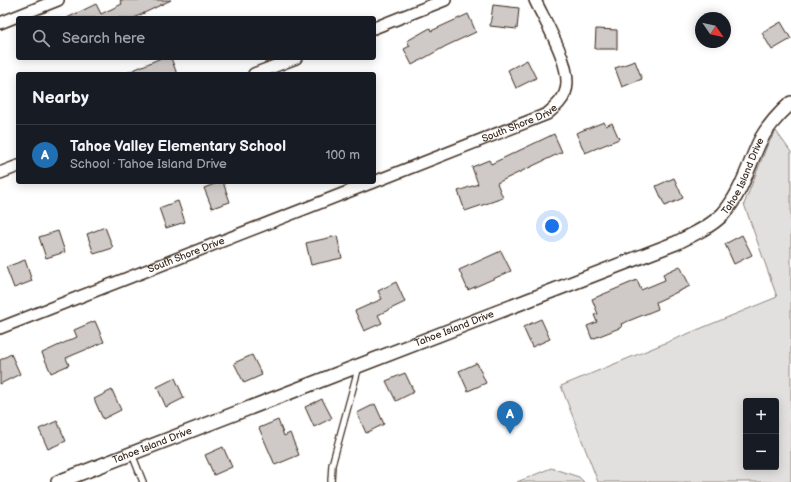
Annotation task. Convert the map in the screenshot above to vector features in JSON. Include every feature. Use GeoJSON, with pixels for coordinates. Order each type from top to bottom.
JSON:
{"type":"FeatureCollection","features":[{"type":"Feature","properties":{"kind":"street"},"geometry":{"type":"LineString","coordinates":[[18,16],[58,0]]}},
{"type":"Feature","properties":{"kind":"street"},"geometry":{"type":"LineString","coordinates":[[376,27],[445,0]]}},
{"type":"Feature","properties":{"kind":"street","name":"South Shore Drive"},"geometry":{"type":"LineString","coordinates":[[376,181],[547,114],[559,103],[566,92],[568,78],[564,61],[535,0]]}},
{"type":"Feature","properties":{"kind":"street"},"geometry":{"type":"LineString","coordinates":[[0,23],[16,17]]}},
{"type":"Feature","properties":{"kind":"street"},"geometry":{"type":"LineString","coordinates":[[259,72],[291,60]]}},
{"type":"Feature","properties":{"kind":"street","name":"Tahoe Island Drive"},"geometry":{"type":"LineString","coordinates":[[58,482],[676,243],[705,228],[723,214],[738,193],[760,142],[777,116],[791,103]]}},
{"type":"Feature","properties":{"kind":"street"},"geometry":{"type":"LineString","coordinates":[[0,173],[16,167]]}},
{"type":"Feature","properties":{"kind":"street","name":"South Shore Drive"},"geometry":{"type":"LineString","coordinates":[[0,328],[368,184]]}},
{"type":"Feature","properties":{"kind":"lane"},"geometry":{"type":"LineString","coordinates":[[331,482],[332,464],[359,366]]}},
{"type":"Feature","properties":{"kind":"lane"},"geometry":{"type":"LineString","coordinates":[[132,453],[143,482]]}},
{"type":"Feature","properties":{"kind":"shaded area"},"geometry":{"type":"Polygon","coordinates":[[[776,131],[791,152],[791,482],[598,482],[561,386],[777,297],[744,204],[767,146],[776,131]]]}},
{"type":"Feature","properties":{"kind":"shaded area"},"geometry":{"type":"Polygon","coordinates":[[[551,468],[579,477],[584,482],[517,482],[551,468]]]}},
{"type":"Feature","properties":{"kind":"building"},"geometry":{"type":"Polygon","coordinates":[[[120,0],[171,0],[138,16],[71,16],[96,4],[101,14],[122,4],[120,0]]]}},
{"type":"Feature","properties":{"kind":"building"},"geometry":{"type":"Polygon","coordinates":[[[493,5],[519,8],[517,29],[490,26],[493,5]]]}},
{"type":"Feature","properties":{"kind":"building"},"geometry":{"type":"Polygon","coordinates":[[[468,14],[476,32],[446,46],[412,65],[404,49],[410,46],[407,41],[430,28],[431,31],[468,14]]]}},
{"type":"Feature","properties":{"kind":"building"},"geometry":{"type":"Polygon","coordinates":[[[781,22],[791,39],[772,50],[762,33],[781,22]]]}},
{"type":"Feature","properties":{"kind":"building"},"geometry":{"type":"Polygon","coordinates":[[[596,29],[617,30],[617,49],[595,49],[596,29]]]}},
{"type":"Feature","properties":{"kind":"building"},"geometry":{"type":"Polygon","coordinates":[[[156,60],[172,60],[176,72],[129,72],[156,60]]]}},
{"type":"Feature","properties":{"kind":"building"},"geometry":{"type":"Polygon","coordinates":[[[527,60],[536,78],[516,88],[508,70],[527,60]]]}},
{"type":"Feature","properties":{"kind":"building"},"geometry":{"type":"Polygon","coordinates":[[[635,61],[642,79],[622,87],[615,68],[635,61]]]}},
{"type":"Feature","properties":{"kind":"building"},"geometry":{"type":"Polygon","coordinates":[[[604,122],[606,126],[612,123],[619,139],[585,153],[576,133],[604,122]]]}},
{"type":"Feature","properties":{"kind":"building"},"geometry":{"type":"Polygon","coordinates":[[[554,134],[562,152],[497,183],[503,198],[465,211],[458,191],[478,184],[472,167],[489,160],[491,164],[554,134]]]}},
{"type":"Feature","properties":{"kind":"building"},"geometry":{"type":"Polygon","coordinates":[[[674,178],[683,198],[665,206],[656,186],[674,178]]]}},
{"type":"Feature","properties":{"kind":"building"},"geometry":{"type":"Polygon","coordinates":[[[215,184],[224,184],[230,202],[212,208],[204,188],[215,184]]]}},
{"type":"Feature","properties":{"kind":"building"},"geometry":{"type":"Polygon","coordinates":[[[178,201],[185,222],[166,228],[159,208],[178,201]]]}},
{"type":"Feature","properties":{"kind":"building"},"geometry":{"type":"Polygon","coordinates":[[[105,227],[113,248],[94,254],[87,234],[105,227]]]}},
{"type":"Feature","properties":{"kind":"building"},"geometry":{"type":"Polygon","coordinates":[[[58,231],[65,252],[46,258],[39,237],[58,231]]]}},
{"type":"Feature","properties":{"kind":"building"},"geometry":{"type":"Polygon","coordinates":[[[742,235],[752,255],[734,264],[725,244],[742,235]]]}},
{"type":"Feature","properties":{"kind":"building"},"geometry":{"type":"Polygon","coordinates":[[[337,236],[342,258],[311,265],[306,243],[337,236]]]}},
{"type":"Feature","properties":{"kind":"building"},"geometry":{"type":"Polygon","coordinates":[[[501,251],[511,271],[468,290],[459,270],[501,251]]]}},
{"type":"Feature","properties":{"kind":"building"},"geometry":{"type":"Polygon","coordinates":[[[25,260],[32,281],[14,288],[6,267],[25,260]]]}},
{"type":"Feature","properties":{"kind":"building"},"geometry":{"type":"Polygon","coordinates":[[[680,266],[690,286],[656,302],[658,309],[621,324],[622,327],[592,339],[587,326],[597,322],[594,315],[598,314],[592,299],[637,280],[641,290],[665,280],[663,274],[680,266]]]}},
{"type":"Feature","properties":{"kind":"building"},"geometry":{"type":"Polygon","coordinates":[[[396,282],[405,302],[378,315],[382,323],[364,331],[355,311],[382,299],[378,291],[396,282]]]}},
{"type":"Feature","properties":{"kind":"building"},"geometry":{"type":"Polygon","coordinates":[[[541,319],[550,339],[532,347],[523,327],[541,319]]]}},
{"type":"Feature","properties":{"kind":"building"},"geometry":{"type":"Polygon","coordinates":[[[95,321],[104,342],[66,358],[69,365],[51,373],[42,353],[77,337],[74,330],[95,321]]]}},
{"type":"Feature","properties":{"kind":"building"},"geometry":{"type":"Polygon","coordinates":[[[11,354],[20,374],[0,384],[0,360],[11,354]]]}},
{"type":"Feature","properties":{"kind":"building"},"geometry":{"type":"Polygon","coordinates":[[[252,355],[262,375],[244,383],[234,363],[252,355]]]}},
{"type":"Feature","properties":{"kind":"building"},"geometry":{"type":"Polygon","coordinates":[[[477,363],[486,383],[468,391],[459,371],[477,363]]]}},
{"type":"Feature","properties":{"kind":"building"},"geometry":{"type":"Polygon","coordinates":[[[405,373],[414,392],[396,401],[386,381],[405,373]]]}},
{"type":"Feature","properties":{"kind":"building"},"geometry":{"type":"Polygon","coordinates":[[[175,378],[184,398],[166,407],[157,387],[175,378]]]}},
{"type":"Feature","properties":{"kind":"building"},"geometry":{"type":"Polygon","coordinates":[[[112,390],[121,410],[103,419],[94,399],[112,390]]]}},
{"type":"Feature","properties":{"kind":"building"},"geometry":{"type":"Polygon","coordinates":[[[322,399],[332,418],[314,427],[305,407],[322,399]]]}},
{"type":"Feature","properties":{"kind":"building"},"geometry":{"type":"Polygon","coordinates":[[[375,404],[384,424],[366,433],[357,413],[375,404]]]}},
{"type":"Feature","properties":{"kind":"building"},"geometry":{"type":"Polygon","coordinates":[[[278,420],[284,436],[290,433],[299,455],[275,465],[259,428],[278,420]]]}},
{"type":"Feature","properties":{"kind":"building"},"geometry":{"type":"Polygon","coordinates":[[[57,421],[66,441],[48,449],[39,429],[57,421]]]}},
{"type":"Feature","properties":{"kind":"building"},"geometry":{"type":"Polygon","coordinates":[[[223,447],[232,467],[214,475],[205,455],[223,447]]]}},
{"type":"Feature","properties":{"kind":"place","name":"Tahoe Valley Elementary School"},"geometry":{"type":"Point","coordinates":[510,434]}}]}
